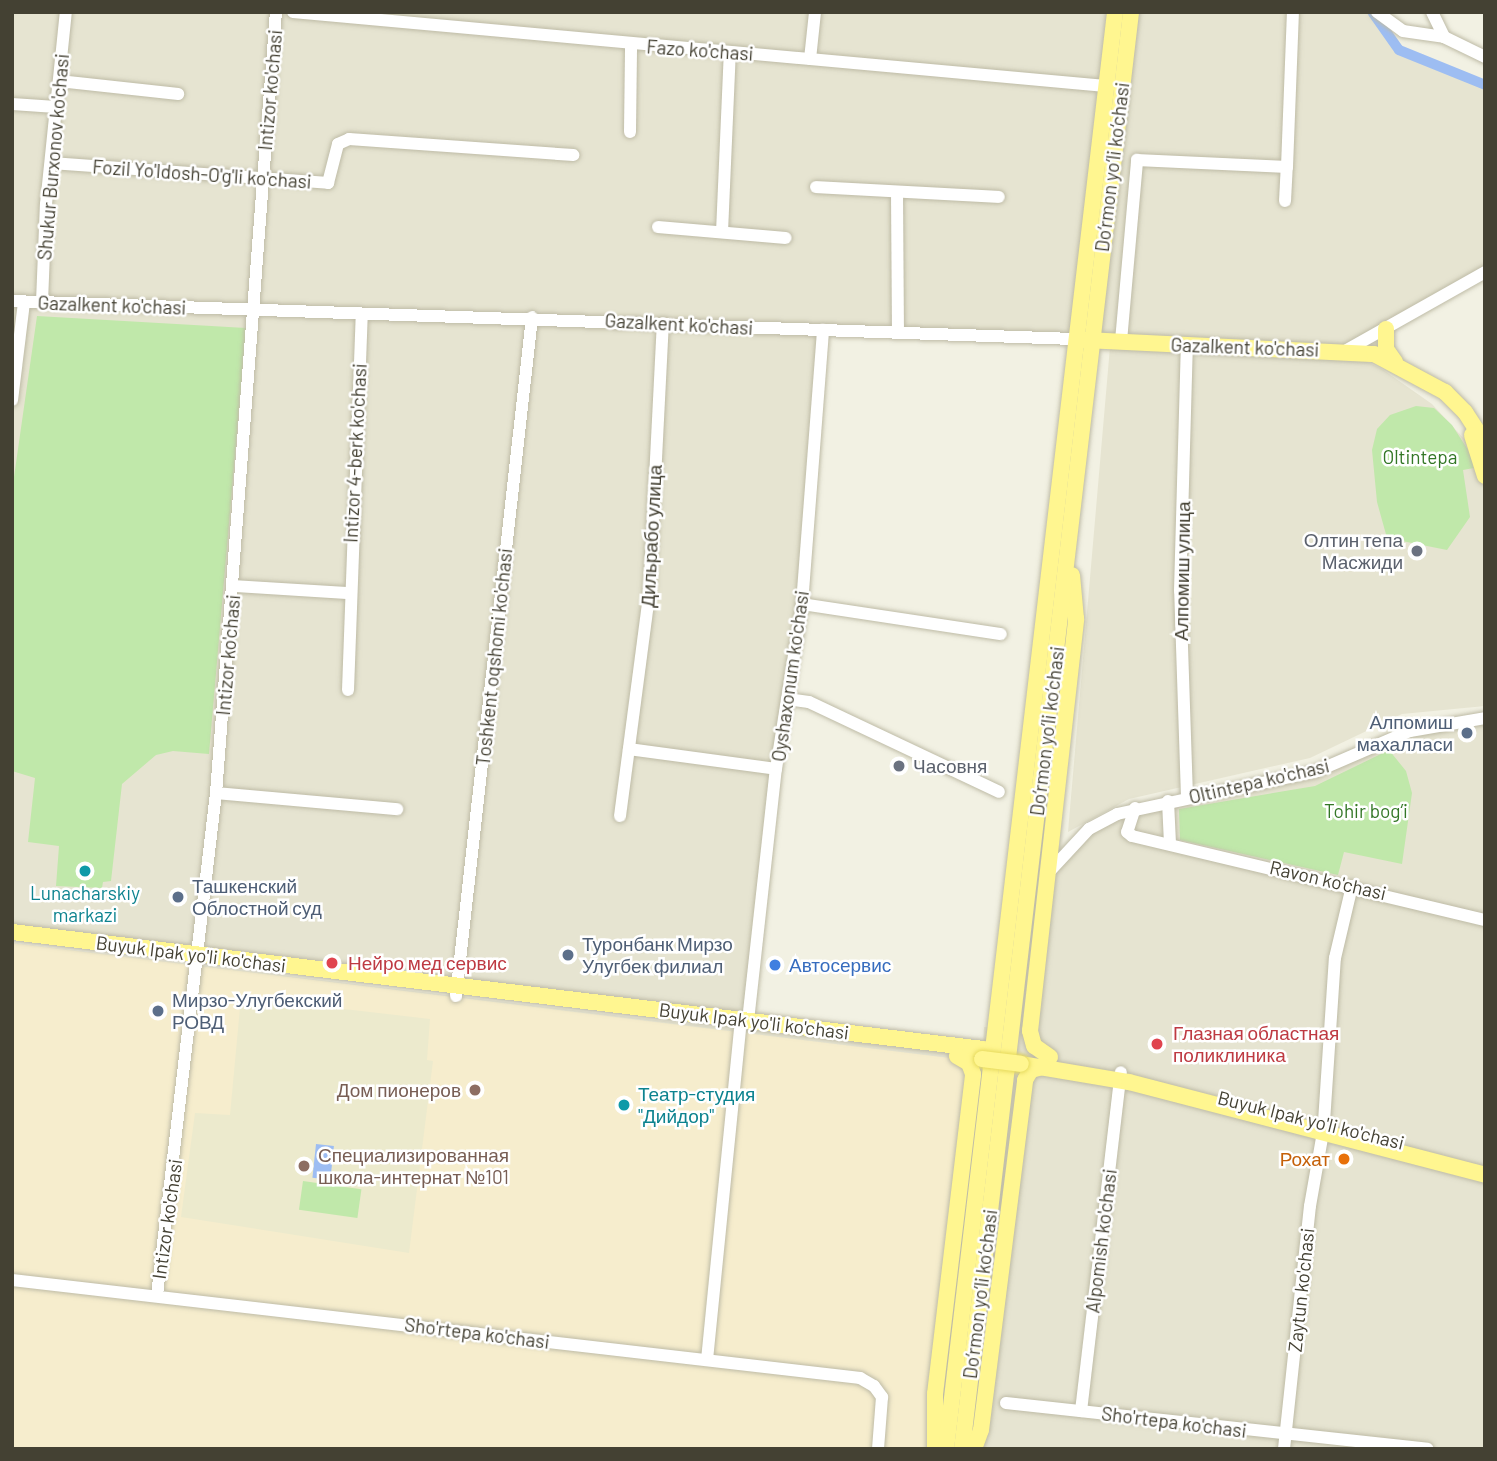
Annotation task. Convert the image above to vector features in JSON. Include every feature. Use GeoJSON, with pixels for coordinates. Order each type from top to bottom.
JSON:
{"type":"FeatureCollection","features":[{"type":"Feature","properties":{"kind":"main road","name":"Do‘rmon yo‘li ko‘chasi"},"geometry":{"type":"LineString","coordinates":[[946,1449],[1074,339],[1115,12]]}},
{"type":"Feature","properties":{"kind":"main road","name":"Do‘rmon yo‘li ko‘chasi"},"geometry":{"type":"LineString","coordinates":[[962,1449],[1131,12]]}},
{"type":"Feature","properties":{"kind":"main road"},"geometry":{"type":"LineString","coordinates":[[1386,329],[1386,349],[1399,366],[1460,419],[1477,445],[1485,476]]}},
{"type":"Feature","properties":{"kind":"main road","name":"Gazalkent ko'chasi"},"geometry":{"type":"LineString","coordinates":[[1074,339],[1345,351],[1374,354],[1399,366]]}},
{"type":"Feature","properties":{"kind":"main road"},"geometry":{"type":"LineString","coordinates":[[1399,366],[1421,375],[1456,401],[1485,443]]}},
{"type":"Feature","properties":{"kind":"main road"},"geometry":{"type":"LineString","coordinates":[[974,1449],[981,1430],[1025,1080],[1031,1070],[1050,1062],[1034,1046],[1030,1031],[1076,619],[1069,546]]}},
{"type":"Feature","properties":{"kind":"main road","name":"Buyuk Ipak yo'li ko'chasi"},"geometry":{"type":"LineString","coordinates":[[12,932],[199,960]]}},
{"type":"Feature","properties":{"kind":"main road","name":"Buyuk Ipak yo'li ko'chasi"},"geometry":{"type":"LineString","coordinates":[[12,943],[199,960],[1050,1062],[1121,1076],[1485,1165]]}},
{"type":"Feature","properties":{"kind":"main road","name":"Buyuk Ipak yo'li ko'chasi"},"geometry":{"type":"LineString","coordinates":[[744,1025],[957,1056],[983,1054]]}},
{"type":"Feature","properties":{"kind":"main road"},"geometry":{"type":"LineString","coordinates":[[935,1449],[935,1394],[973,1074],[969,1063],[957,1056]]}},
{"type":"Feature","properties":{"kind":"main road","name":"Buyuk Ipak yo'li ko'chasi"},"geometry":{"type":"LineString","coordinates":[[1323,1127],[1485,1175]]}},
{"type":"Feature","properties":{"kind":"street","name":"Shukur Burxonov ko'chasi"},"geometry":{"type":"LineString","coordinates":[[42,302],[51,163],[66,12]]}},
{"type":"Feature","properties":{"kind":"street","name":"Intizor ko'chasi"},"geometry":{"type":"LineString","coordinates":[[157,1296],[199,960],[216,793],[256,311],[276,12]]}},
{"type":"Feature","properties":{"kind":"street","name":"Fazo ko'chasi"},"geometry":{"type":"LineString","coordinates":[[293,12],[631,46],[730,52],[1106,86]]}},
{"type":"Feature","properties":{"kind":"street"},"geometry":{"type":"LineString","coordinates":[[810,59],[815,12]]}},
{"type":"Feature","properties":{"kind":"street"},"geometry":{"type":"LineString","coordinates":[[1285,201],[1293,12]]}},
{"type":"Feature","properties":{"kind":"street"},"geometry":{"type":"LineString","coordinates":[[1377,12],[1403,31],[1444,37],[1485,57]]}},
{"type":"Feature","properties":{"kind":"street"},"geometry":{"type":"LineString","coordinates":[[1432,12],[1444,37]]}},
{"type":"Feature","properties":{"kind":"street"},"geometry":{"type":"LineString","coordinates":[[630,131],[631,46]]}},
{"type":"Feature","properties":{"kind":"street"},"geometry":{"type":"LineString","coordinates":[[722,232],[730,52]]}},
{"type":"Feature","properties":{"kind":"street"},"geometry":{"type":"LineString","coordinates":[[59,81],[178,94]]}},
{"type":"Feature","properties":{"kind":"street"},"geometry":{"type":"LineString","coordinates":[[12,104],[56,107]]}},
{"type":"Feature","properties":{"kind":"street","name":"Fozil Yo'ldosh-O'g'li ko'chasi"},"geometry":{"type":"LineString","coordinates":[[51,163],[328,183],[338,144],[349,139],[573,155]]}},
{"type":"Feature","properties":{"kind":"street"},"geometry":{"type":"LineString","coordinates":[[1121,341],[1137,160],[1287,167]]}},
{"type":"Feature","properties":{"kind":"street"},"geometry":{"type":"LineString","coordinates":[[816,187],[999,197]]}},
{"type":"Feature","properties":{"kind":"street"},"geometry":{"type":"LineString","coordinates":[[897,192],[898,332]]}},
{"type":"Feature","properties":{"kind":"street"},"geometry":{"type":"LineString","coordinates":[[658,227],[786,237]]}},
{"type":"Feature","properties":{"kind":"street"},"geometry":{"type":"LineString","coordinates":[[1345,351],[1485,272]]}},
{"type":"Feature","properties":{"kind":"street"},"geometry":{"type":"LineString","coordinates":[[12,400],[18,301]]}},
{"type":"Feature","properties":{"kind":"street","name":"Gazalkent ko'chasi"},"geometry":{"type":"LineString","coordinates":[[18,301],[256,311],[532,317],[1074,339]]}},
{"type":"Feature","properties":{"kind":"street","name":"Intizor 4-berk ko'chasi"},"geometry":{"type":"LineString","coordinates":[[348,690],[349,593],[362,313]]}},
{"type":"Feature","properties":{"kind":"street","name":"Toshkent oqshomi ko'chasi"},"geometry":{"type":"LineString","coordinates":[[457,991],[532,317]]}},
{"type":"Feature","properties":{"kind":"street","name":"Дильрабо улица"},"geometry":{"type":"LineString","coordinates":[[620,816],[649,597],[663,323]]}},
{"type":"Feature","properties":{"kind":"street","name":"Oyshaxonum ko'chasi"},"geometry":{"type":"LineString","coordinates":[[706,1360],[776,769],[802,604],[823,330]]}},
{"type":"Feature","properties":{"kind":"street","name":"Алпомиш улица"},"geometry":{"type":"LineString","coordinates":[[1187,344],[1180,592],[1187,797]]}},
{"type":"Feature","properties":{"kind":"street"},"geometry":{"type":"LineString","coordinates":[[234,586],[349,593]]}},
{"type":"Feature","properties":{"kind":"street"},"geometry":{"type":"LineString","coordinates":[[802,604],[1001,634]]}},
{"type":"Feature","properties":{"kind":"street"},"geometry":{"type":"LineString","coordinates":[[787,699],[809,702],[999,792]]}},
{"type":"Feature","properties":{"kind":"street","name":"Oltintepa ko'chasi"},"geometry":{"type":"LineString","coordinates":[[1049,872],[1085,834],[1108,818],[1135,808],[1317,771],[1410,731],[1485,718]]}},
{"type":"Feature","properties":{"kind":"street"},"geometry":{"type":"LineString","coordinates":[[629,749],[776,769]]}},
{"type":"Feature","properties":{"kind":"street"},"geometry":{"type":"LineString","coordinates":[[216,793],[397,809]]}},
{"type":"Feature","properties":{"kind":"street"},"geometry":{"type":"LineString","coordinates":[[1168,801],[1170,844]]}},
{"type":"Feature","properties":{"kind":"street","name":"Ravon ko'chasi"},"geometry":{"type":"LineString","coordinates":[[1135,808],[1129,835],[1352,886],[1485,920]]}},
{"type":"Feature","properties":{"kind":"street"},"geometry":{"type":"LineString","coordinates":[[1053,838],[1072,839],[1085,834]]}},
{"type":"Feature","properties":{"kind":"street","name":"Zaytun ko'chasi"},"geometry":{"type":"LineString","coordinates":[[1284,1449],[1308,1220],[1323,1127],[1335,958],[1352,886]]}},
{"type":"Feature","properties":{"kind":"street","name":"Alpomish ko'chasi"},"geometry":{"type":"LineString","coordinates":[[1081,1411],[1121,1076]]}},
{"type":"Feature","properties":{"kind":"street","name":"Sho'rtepa ko'chasi"},"geometry":{"type":"LineString","coordinates":[[12,1280],[865,1380],[877,1389],[883,1402],[878,1449]]}},
{"type":"Feature","properties":{"kind":"street","name":"Sho'rtepa ko'chasi"},"geometry":{"type":"LineString","coordinates":[[1006,1403],[1427,1449]]}},
{"type":"Feature","properties":{"kind":"shaded area"},"geometry":{"type":"Polygon","coordinates":[[[12,12],[65,12],[46,295],[50,295],[47,294],[66,12],[1372,12],[1399,50],[1485,85],[1485,272],[1345,351],[823,331],[802,604],[748,1020],[983,1049],[984,1027],[1025,1031],[1049,872],[1095,825],[1317,771],[1387,738],[1485,718],[1485,1449],[971,1449],[978,1391],[912,1384],[946,1389],[938,1449],[12,1449],[12,943],[739,1030],[748,1021],[12,932],[12,12]]]}},
{"type":"Feature","properties":{"kind":"shaded area"},"geometry":{"type":"Polygon","coordinates":[[[1110,347],[1357,357],[1382,369],[1432,404],[1478,454],[1485,487],[1485,706],[1402,714],[1310,758],[1129,799],[1068,832],[1110,347]]]}},
{"type":"Feature","properties":{"kind":"shaded area"},"geometry":{"type":"Polygon","coordinates":[[[12,943],[966,1060],[935,1449],[12,1449],[12,943]]]}},
{"type":"Feature","properties":{"kind":"shaded area","name":"Специализированная школа-интернат №101"},"geometry":{"type":"Polygon","coordinates":[[[241,997],[430,1019],[427,1060],[433,1061],[409,1253],[181,1217],[195,1113],[230,1115],[241,997]]]}},
{"type":"Feature","properties":{"kind":"green space"},"geometry":{"type":"Polygon","coordinates":[[[37,316],[246,328],[209,754],[173,751],[156,755],[122,784],[111,881],[103,882],[102,888],[56,886],[59,846],[28,842],[35,778],[12,771],[12,491],[37,316]]]}},
{"type":"Feature","properties":{"kind":"green space","name":"Oltintepa"},"geometry":{"type":"Polygon","coordinates":[[[1416,406],[1434,408],[1452,425],[1479,467],[1463,470],[1470,517],[1447,550],[1387,538],[1377,502],[1372,450],[1377,429],[1390,415],[1416,406]]]}},
{"type":"Feature","properties":{"kind":"green space","name":"Tohir bog‘i"},"geometry":{"type":"Polygon","coordinates":[[[1389,750],[1406,771],[1412,793],[1402,864],[1344,852],[1338,875],[1180,840],[1179,809],[1315,786],[1389,750]]]}},
{"type":"Feature","properties":{"kind":"green space"},"geometry":{"type":"Polygon","coordinates":[[[303,1181],[361,1189],[357,1218],[299,1210],[303,1181]]]}},
{"type":"Feature","properties":{"kind":"water"},"geometry":{"type":"Polygon","coordinates":[[[316,1144],[334,1146],[330,1180],[312,1178],[316,1144]]]}},
{"type":"Feature","properties":{"kind":"waterway"},"geometry":{"type":"LineString","coordinates":[[1373,13],[1399,50],[1485,85]]}},
{"type":"Feature","properties":{"kind":"place","name":"Олтин тепа Масжиди"},"geometry":{"type":"Point","coordinates":[1417,551]}},
{"type":"Feature","properties":{"kind":"place","name":"Алпомиш махалласи"},"geometry":{"type":"Point","coordinates":[1467,733]}},
{"type":"Feature","properties":{"kind":"place","name":"Часовня"},"geometry":{"type":"Point","coordinates":[899,766]}},
{"type":"Feature","properties":{"kind":"place","name":"Lunacharskiy markazi"},"geometry":{"type":"Point","coordinates":[85,871]}},
{"type":"Feature","properties":{"kind":"place","name":"Ташкенский Облостной суд"},"geometry":{"type":"Point","coordinates":[178,897]}},
{"type":"Feature","properties":{"kind":"place","name":"Туронбанк Мирзо Улугбек филиал"},"geometry":{"type":"Point","coordinates":[568,955]}},
{"type":"Feature","properties":{"kind":"place","name":"Нейро мед сервис"},"geometry":{"type":"Point","coordinates":[332,963]}},
{"type":"Feature","properties":{"kind":"place","name":"Автосервис"},"geometry":{"type":"Point","coordinates":[775,965]}},
{"type":"Feature","properties":{"kind":"place","name":"Мирзо-Улугбекский РОВД"},"geometry":{"type":"Point","coordinates":[158,1011]}},
{"type":"Feature","properties":{"kind":"place","name":"Глазная областная поликлиника"},"geometry":{"type":"Point","coordinates":[1157,1044]}},
{"type":"Feature","properties":{"kind":"place","name":"Дом пионеров"},"geometry":{"type":"Point","coordinates":[475,1090]}},
{"type":"Feature","properties":{"kind":"place","name":"Театр-студия \"Дийдор\""},"geometry":{"type":"Point","coordinates":[624,1105]}},
{"type":"Feature","properties":{"kind":"place","name":"Рохат"},"geometry":{"type":"Point","coordinates":[1344,1159]}},
{"type":"Feature","properties":{"kind":"place","name":"Специализированная школа-интернат №101"},"geometry":{"type":"Point","coordinates":[304,1166]}}]}
